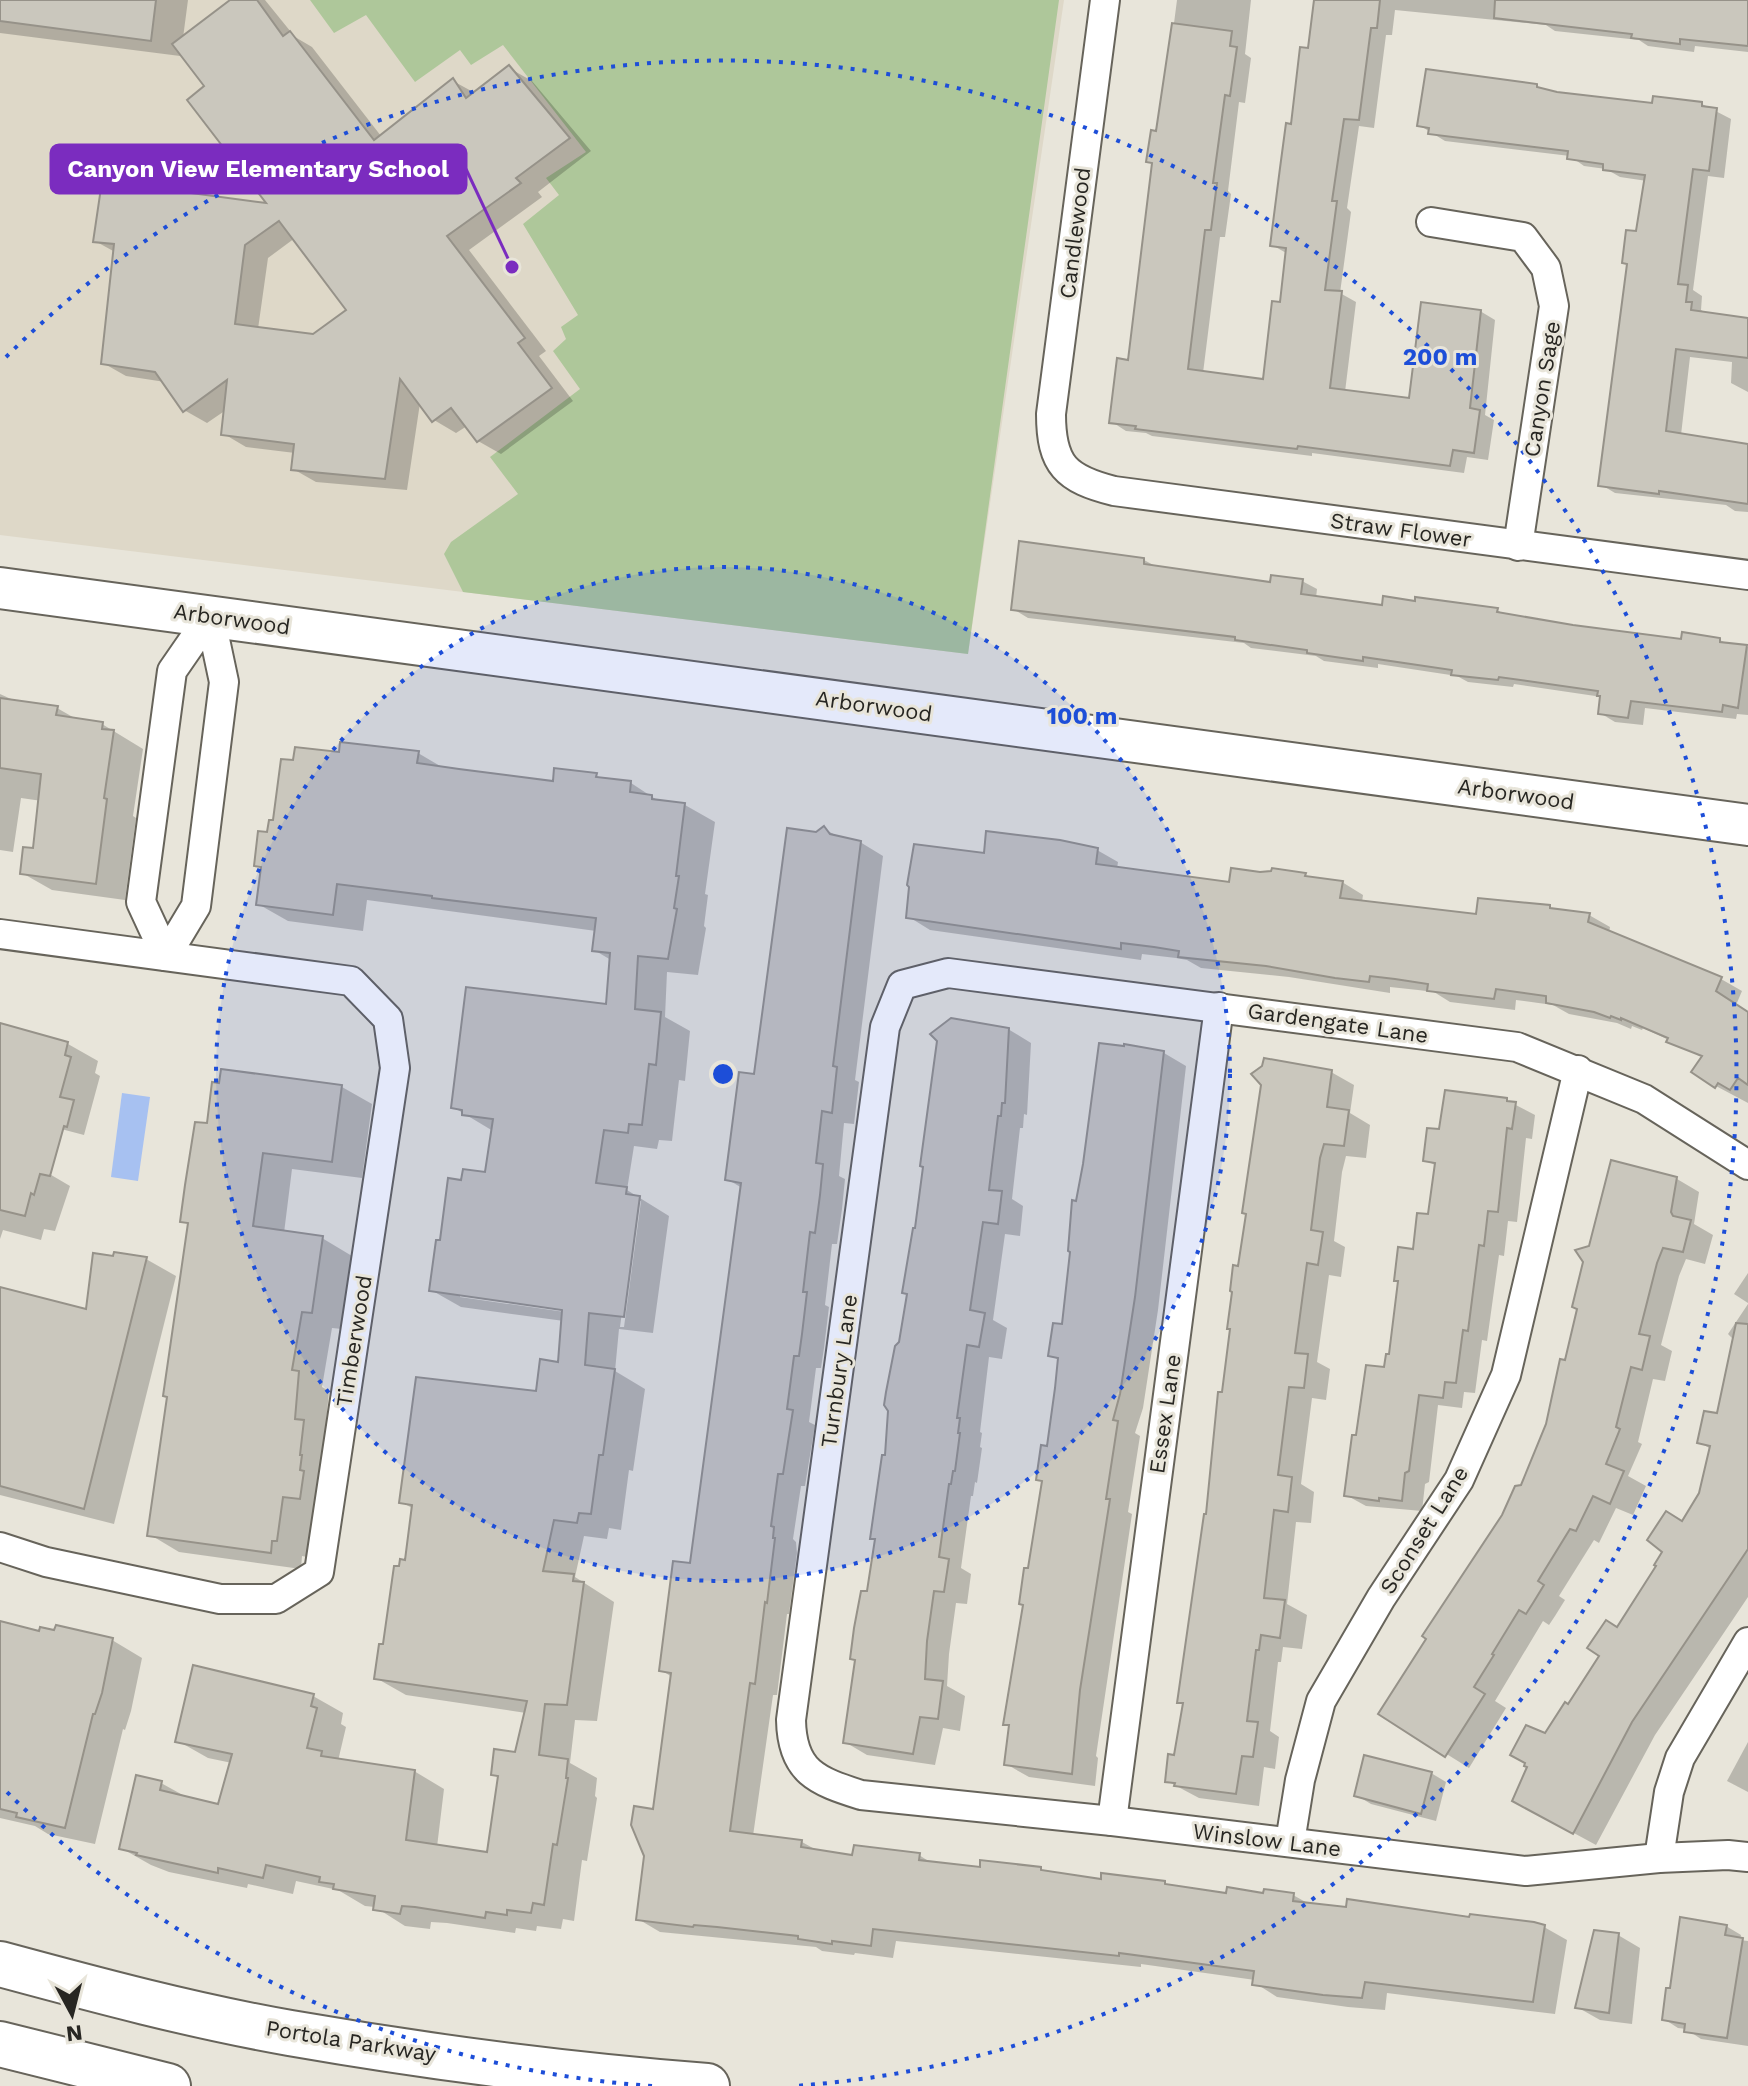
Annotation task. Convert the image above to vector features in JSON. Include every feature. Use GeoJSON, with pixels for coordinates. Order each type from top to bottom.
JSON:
{"type":"FeatureCollection","features":[{"type":"Feature","properties":{"kind":"main road","name":"Portola Parkway"},"geometry":{"type":"LineString","coordinates":[[0,1964],[98,1990],[288,2033],[457,2058],[707,2086]]}},
{"type":"Feature","properties":{"kind":"main road"},"geometry":{"type":"LineString","coordinates":[[0,2044],[168,2086]]}},
{"type":"Feature","properties":{"kind":"street","name":"Candlewood"},"geometry":{"type":"LineString","coordinates":[[1061,465],[1051,442],[1051,414],[1105,0]]}},
{"type":"Feature","properties":{"kind":"street","name":"Canyon Sage"},"geometry":{"type":"LineString","coordinates":[[1431,222],[1523,237],[1546,268],[1554,306],[1518,546]]}},
{"type":"Feature","properties":{"kind":"street","name":"Straw Flower"},"geometry":{"type":"LineString","coordinates":[[1061,465],[1088,484],[1114,491],[1748,575]]}},
{"type":"Feature","properties":{"kind":"street","name":"Arborwood"},"geometry":{"type":"LineString","coordinates":[[0,588],[1748,825]]}},
{"type":"Feature","properties":{"kind":"street"},"geometry":{"type":"LineString","coordinates":[[166,956],[141,902],[172,671],[210,616]]}},
{"type":"Feature","properties":{"kind":"street"},"geometry":{"type":"LineString","coordinates":[[166,956],[196,906],[224,682],[210,616]]}},
{"type":"Feature","properties":{"kind":"street","name":"Timberwood"},"geometry":{"type":"LineString","coordinates":[[0,934],[351,981],[388,1019],[395,1068],[319,1572],[276,1599],[220,1599],[46,1562],[0,1547]]}},
{"type":"Feature","properties":{"kind":"street","name":"Gardengate Lane"},"geometry":{"type":"LineString","coordinates":[[902,985],[948,973],[1517,1047],[1644,1099],[1748,1165]]}},
{"type":"Feature","properties":{"kind":"street","name":"Turnbury Lane"},"geometry":{"type":"LineString","coordinates":[[797,1759],[791,1720],[885,1027],[902,985]]}},
{"type":"Feature","properties":{"kind":"street","name":"Essex Lane"},"geometry":{"type":"LineString","coordinates":[[1112,1821],[1219,1007]]}},
{"type":"Feature","properties":{"kind":"street","name":"Sconset Lane"},"geometry":{"type":"LineString","coordinates":[[1290,1842],[1300,1780],[1321,1701],[1381,1598],[1459,1480],[1506,1375],[1578,1070]]}},
{"type":"Feature","properties":{"kind":"street"},"geometry":{"type":"LineString","coordinates":[[1659,1858],[1669,1792],[1680,1758],[1748,1642]]}},
{"type":"Feature","properties":{"kind":"street","name":"Winslow Lane"},"geometry":{"type":"LineString","coordinates":[[797,1759],[826,1784],[861,1795],[1112,1821],[1526,1871],[1659,1858],[1748,1857]]}},
{"type":"Feature","properties":{"kind":"shaded area"},"geometry":{"type":"Polygon","coordinates":[[[0,0],[1064,0],[968,654],[0,535],[0,0]]]}},
{"type":"Feature","properties":{"kind":"green space"},"geometry":{"type":"Polygon","coordinates":[[[310,0],[1059,0],[968,654],[463,592],[444,554],[451,542],[518,494],[490,457],[580,389],[553,351],[566,339],[561,327],[578,315],[523,224],[559,195],[546,178],[586,152],[503,45],[471,65],[460,50],[415,82],[366,15],[334,33],[310,0]]]}},
{"type":"Feature","properties":{"kind":"water"},"geometry":{"type":"Polygon","coordinates":[[[122,1093],[150,1097],[138,1181],[111,1177],[122,1093]]]}},
{"type":"Feature","properties":{"kind":"building"},"geometry":{"type":"Polygon","coordinates":[[[0,0],[156,0],[151,41],[0,21],[0,0]]]}},
{"type":"Feature","properties":{"kind":"building"},"geometry":{"type":"Polygon","coordinates":[[[230,0],[257,0],[283,36],[290,31],[374,140],[453,78],[466,98],[509,65],[570,138],[516,178],[521,183],[447,236],[525,338],[518,343],[552,388],[477,442],[451,408],[432,422],[400,379],[385,479],[291,470],[294,444],[221,435],[227,380],[183,412],[155,372],[101,364],[114,244],[93,242],[102,181],[266,203],[187,100],[204,86],[172,44],[230,0]],[[279,221],[245,245],[235,324],[313,334],[346,310],[279,221]]]}},
{"type":"Feature","properties":{"kind":"building"},"geometry":{"type":"Polygon","coordinates":[[[1314,0],[1380,0],[1377,28],[1371,28],[1359,120],[1344,119],[1332,201],[1337,201],[1325,290],[1342,291],[1330,388],[1409,398],[1421,302],[1481,310],[1470,408],[1480,410],[1474,453],[1453,450],[1450,466],[1135,429],[1136,426],[1109,423],[1117,358],[1128,360],[1152,163],[1146,162],[1151,130],[1156,131],[1172,23],[1232,31],[1230,46],[1237,47],[1230,96],[1225,95],[1213,183],[1217,183],[1211,230],[1205,230],[1188,369],[1263,379],[1272,301],[1280,302],[1286,248],[1270,246],[1286,123],[1291,124],[1300,47],[1308,48],[1314,0]]]}},
{"type":"Feature","properties":{"kind":"building"},"geometry":{"type":"Polygon","coordinates":[[[1495,0],[1748,0],[1748,46],[1680,39],[1680,44],[1631,38],[1632,34],[1494,18],[1495,0]]]}},
{"type":"Feature","properties":{"kind":"building"},"geometry":{"type":"Polygon","coordinates":[[[1426,69],[1537,84],[1537,87],[1557,92],[1652,103],[1653,96],[1702,102],[1702,106],[1717,108],[1709,171],[1693,169],[1678,284],[1688,285],[1686,302],[1692,302],[1691,310],[1748,318],[1748,358],[1676,349],[1666,431],[1748,444],[1748,504],[1598,486],[1627,264],[1622,263],[1626,230],[1636,231],[1645,175],[1603,170],[1603,164],[1567,159],[1568,151],[1428,134],[1429,128],[1417,126],[1426,69]]]}},
{"type":"Feature","properties":{"kind":"building"},"geometry":{"type":"Polygon","coordinates":[[[1019,541],[1144,558],[1144,564],[1270,582],[1271,575],[1303,579],[1301,594],[1382,605],[1383,596],[1415,601],[1415,597],[1498,608],[1497,612],[1573,625],[1681,639],[1682,632],[1720,638],[1720,642],[1747,645],[1738,708],[1723,705],[1722,712],[1631,701],[1628,718],[1598,714],[1598,691],[1499,677],[1498,680],[1451,675],[1452,670],[1363,657],[1363,661],[1307,653],[1307,650],[1235,640],[1235,637],[1011,610],[1019,541]]]}},
{"type":"Feature","properties":{"kind":"building"},"geometry":{"type":"Polygon","coordinates":[[[0,698],[58,706],[56,715],[103,722],[102,729],[114,730],[96,884],[20,874],[23,847],[33,848],[41,774],[0,768],[0,698]]]}},
{"type":"Feature","properties":{"kind":"building"},"geometry":{"type":"Polygon","coordinates":[[[340,742],[419,751],[417,763],[553,781],[554,768],[597,773],[596,777],[631,781],[630,792],[652,795],[652,799],[685,803],[676,876],[679,876],[674,908],[677,909],[668,959],[638,956],[635,1009],[661,1012],[656,1065],[649,1064],[642,1125],[629,1124],[628,1133],[604,1130],[596,1183],[627,1187],[626,1194],[640,1196],[624,1317],[589,1313],[585,1365],[615,1369],[591,1514],[579,1513],[577,1523],[554,1520],[543,1571],[574,1574],[573,1581],[584,1582],[567,1705],[545,1704],[539,1755],[568,1759],[568,1778],[557,1845],[553,1844],[544,1905],[533,1903],[531,1913],[507,1910],[507,1915],[486,1912],[485,1918],[402,1906],[400,1914],[373,1910],[375,1896],[333,1889],[334,1884],[319,1882],[320,1877],[266,1865],[263,1878],[218,1868],[218,1873],[119,1849],[136,1775],[162,1781],[160,1790],[218,1804],[232,1754],[175,1742],[193,1665],[314,1694],[311,1706],[317,1708],[307,1748],[322,1751],[321,1756],[415,1770],[406,1840],[487,1852],[498,1776],[491,1775],[494,1749],[515,1752],[527,1701],[374,1679],[379,1644],[383,1644],[394,1566],[399,1566],[400,1559],[405,1560],[412,1505],[399,1503],[416,1377],[536,1391],[540,1359],[558,1362],[562,1310],[429,1291],[448,1178],[461,1180],[463,1169],[485,1172],[493,1119],[462,1115],[462,1110],[451,1108],[466,987],[606,1004],[610,953],[592,951],[596,918],[337,884],[333,915],[256,905],[261,867],[254,866],[258,831],[267,832],[269,820],[273,820],[281,759],[293,760],[295,747],[339,752],[340,742]]]}},
{"type":"Feature","properties":{"kind":"building"},"geometry":{"type":"Polygon","coordinates":[[[824,826],[830,834],[861,841],[833,1066],[837,1067],[832,1113],[822,1111],[816,1163],[823,1164],[820,1195],[815,1233],[810,1232],[802,1334],[799,1356],[794,1356],[787,1409],[793,1410],[783,1474],[778,1474],[771,1526],[774,1527],[775,1538],[767,1603],[755,1684],[750,1683],[730,1831],[802,1840],[801,1847],[852,1855],[854,1845],[920,1853],[919,1860],[980,1867],[980,1860],[1041,1867],[1041,1870],[1101,1879],[1101,1873],[1165,1881],[1165,1884],[1226,1893],[1227,1887],[1263,1893],[1264,1889],[1294,1893],[1293,1901],[1346,1907],[1347,1899],[1469,1917],[1470,1914],[1534,1922],[1545,1925],[1533,2002],[1365,1982],[1362,1998],[1323,1995],[1252,1985],[1254,1971],[1119,1953],[1119,1956],[873,1929],[871,1946],[636,1920],[644,1856],[631,1825],[634,1806],[653,1809],[671,1673],[659,1671],[673,1561],[690,1563],[741,1183],[725,1180],[739,1072],[754,1074],[787,828],[816,832],[824,826]]]}},
{"type":"Feature","properties":{"kind":"building"},"geometry":{"type":"Polygon","coordinates":[[[986,831],[1098,848],[1096,864],[1229,882],[1231,868],[1260,872],[1271,871],[1272,868],[1306,873],[1305,876],[1343,881],[1340,898],[1476,914],[1478,898],[1550,905],[1550,908],[1590,913],[1588,922],[1722,977],[1716,991],[1748,1012],[1748,1085],[1738,1078],[1730,1090],[1718,1083],[1715,1088],[1691,1072],[1702,1056],[1666,1042],[1668,1038],[1621,1018],[1546,1003],[1546,996],[1496,989],[1494,999],[1427,991],[1428,984],[1395,979],[1370,976],[1369,982],[1335,978],[1266,966],[1178,957],[1179,951],[1154,947],[1121,943],[1121,949],[906,918],[907,885],[914,844],[984,853],[986,831]]]}},
{"type":"Feature","properties":{"kind":"building"},"geometry":{"type":"Polygon","coordinates":[[[951,1018],[1009,1028],[1005,1103],[1002,1103],[1001,1116],[998,1116],[989,1190],[1002,1191],[998,1224],[983,1222],[970,1310],[985,1313],[979,1347],[967,1345],[957,1418],[960,1418],[960,1433],[955,1471],[949,1484],[939,1557],[949,1559],[944,1592],[934,1591],[927,1641],[925,1679],[943,1681],[938,1719],[920,1717],[913,1754],[843,1743],[855,1660],[850,1659],[854,1628],[861,1591],[867,1591],[875,1539],[870,1539],[882,1455],[885,1455],[888,1411],[884,1405],[907,1294],[902,1293],[923,1167],[920,1166],[937,1041],[930,1034],[951,1018]]]}},
{"type":"Feature","properties":{"kind":"building"},"geometry":{"type":"Polygon","coordinates":[[[0,1023],[68,1042],[65,1055],[71,1057],[60,1097],[74,1100],[67,1127],[64,1126],[50,1176],[40,1174],[25,1216],[0,1210],[0,1023]]]}},
{"type":"Feature","properties":{"kind":"building"},"geometry":{"type":"Polygon","coordinates":[[[1099,1043],[1164,1051],[1135,1297],[1113,1420],[1118,1421],[1106,1499],[1110,1499],[1080,1690],[1072,1774],[1004,1765],[1009,1725],[1003,1725],[1023,1605],[1019,1604],[1024,1568],[1028,1568],[1042,1481],[1036,1480],[1041,1445],[1047,1446],[1055,1388],[1058,1358],[1048,1356],[1053,1323],[1062,1324],[1072,1200],[1076,1201],[1083,1164],[1099,1043]]]}},
{"type":"Feature","properties":{"kind":"building"},"geometry":{"type":"Polygon","coordinates":[[[1264,1058],[1332,1070],[1327,1107],[1349,1110],[1344,1146],[1324,1144],[1320,1158],[1311,1230],[1323,1232],[1318,1265],[1307,1263],[1295,1353],[1308,1354],[1304,1388],[1289,1387],[1278,1475],[1292,1477],[1288,1512],[1274,1510],[1264,1598],[1285,1600],[1280,1638],[1261,1635],[1259,1650],[1256,1650],[1247,1721],[1258,1722],[1253,1757],[1242,1756],[1236,1794],[1174,1786],[1175,1783],[1165,1782],[1168,1754],[1174,1755],[1183,1703],[1177,1703],[1206,1514],[1218,1392],[1222,1392],[1230,1329],[1227,1329],[1233,1265],[1238,1266],[1246,1214],[1242,1213],[1261,1085],[1251,1074],[1262,1066],[1264,1058]]]}},
{"type":"Feature","properties":{"kind":"building"},"geometry":{"type":"Polygon","coordinates":[[[221,1069],[342,1085],[332,1162],[263,1153],[253,1226],[323,1236],[312,1313],[302,1312],[292,1370],[299,1371],[295,1419],[304,1420],[300,1470],[304,1471],[300,1499],[283,1497],[277,1541],[272,1541],[271,1553],[147,1536],[188,1223],[180,1222],[185,1185],[195,1122],[207,1123],[212,1082],[219,1083],[221,1069]]]}},
{"type":"Feature","properties":{"kind":"building"},"geometry":{"type":"Polygon","coordinates":[[[1445,1090],[1507,1098],[1507,1101],[1516,1102],[1512,1129],[1507,1128],[1498,1212],[1488,1211],[1484,1246],[1479,1245],[1468,1331],[1463,1330],[1456,1383],[1445,1382],[1443,1398],[1419,1395],[1402,1501],[1344,1496],[1366,1365],[1384,1367],[1386,1354],[1389,1354],[1398,1281],[1394,1281],[1398,1247],[1413,1249],[1417,1213],[1428,1214],[1435,1163],[1423,1161],[1427,1128],[1439,1129],[1445,1090]]]}},
{"type":"Feature","properties":{"kind":"building"},"geometry":{"type":"Polygon","coordinates":[[[1611,1160],[1677,1177],[1671,1212],[1673,1216],[1691,1220],[1683,1252],[1663,1248],[1657,1263],[1639,1334],[1650,1336],[1642,1370],[1631,1367],[1616,1427],[1620,1429],[1606,1464],[1624,1471],[1610,1504],[1593,1496],[1576,1531],[1570,1529],[1538,1581],[1544,1585],[1526,1614],[1519,1610],[1474,1687],[1485,1694],[1445,1757],[1378,1714],[1426,1639],[1422,1636],[1502,1515],[1515,1486],[1521,1485],[1546,1424],[1560,1359],[1565,1360],[1577,1309],[1572,1307],[1583,1262],[1575,1250],[1589,1246],[1611,1160]]]}},
{"type":"Feature","properties":{"kind":"building"},"geometry":{"type":"Polygon","coordinates":[[[114,1252],[147,1257],[84,1509],[0,1486],[0,1287],[86,1309],[93,1253],[113,1256],[114,1252]]]}},
{"type":"Feature","properties":{"kind":"building"},"geometry":{"type":"Polygon","coordinates":[[[1736,1323],[1748,1324],[1748,1549],[1632,1722],[1573,1834],[1512,1801],[1527,1767],[1510,1755],[1526,1725],[1545,1733],[1565,1702],[1568,1704],[1599,1656],[1587,1648],[1606,1620],[1617,1627],[1656,1566],[1662,1552],[1647,1540],[1666,1511],[1682,1521],[1699,1493],[1710,1446],[1697,1443],[1704,1411],[1717,1413],[1736,1323]]]}},
{"type":"Feature","properties":{"kind":"building"},"geometry":{"type":"Polygon","coordinates":[[[0,1621],[39,1631],[40,1627],[54,1630],[56,1625],[113,1638],[102,1693],[93,1714],[65,1828],[16,1817],[17,1813],[0,1809],[0,1621]]]}},
{"type":"Feature","properties":{"kind":"building"},"geometry":{"type":"Polygon","coordinates":[[[1364,1755],[1432,1772],[1421,1814],[1354,1796],[1364,1755]]]}},
{"type":"Feature","properties":{"kind":"building"},"geometry":{"type":"Polygon","coordinates":[[[1680,1917],[1727,1925],[1725,1935],[1743,1938],[1727,2038],[1684,2032],[1685,2024],[1662,2020],[1680,1917]]]}},
{"type":"Feature","properties":{"kind":"building"},"geometry":{"type":"Polygon","coordinates":[[[1594,1930],[1619,1933],[1609,2013],[1575,2008],[1594,1930]]]}},
{"type":"Feature","properties":{"kind":"place","name":"Canyon View Elementary School"},"geometry":{"type":"Point","coordinates":[512,267]}}]}
